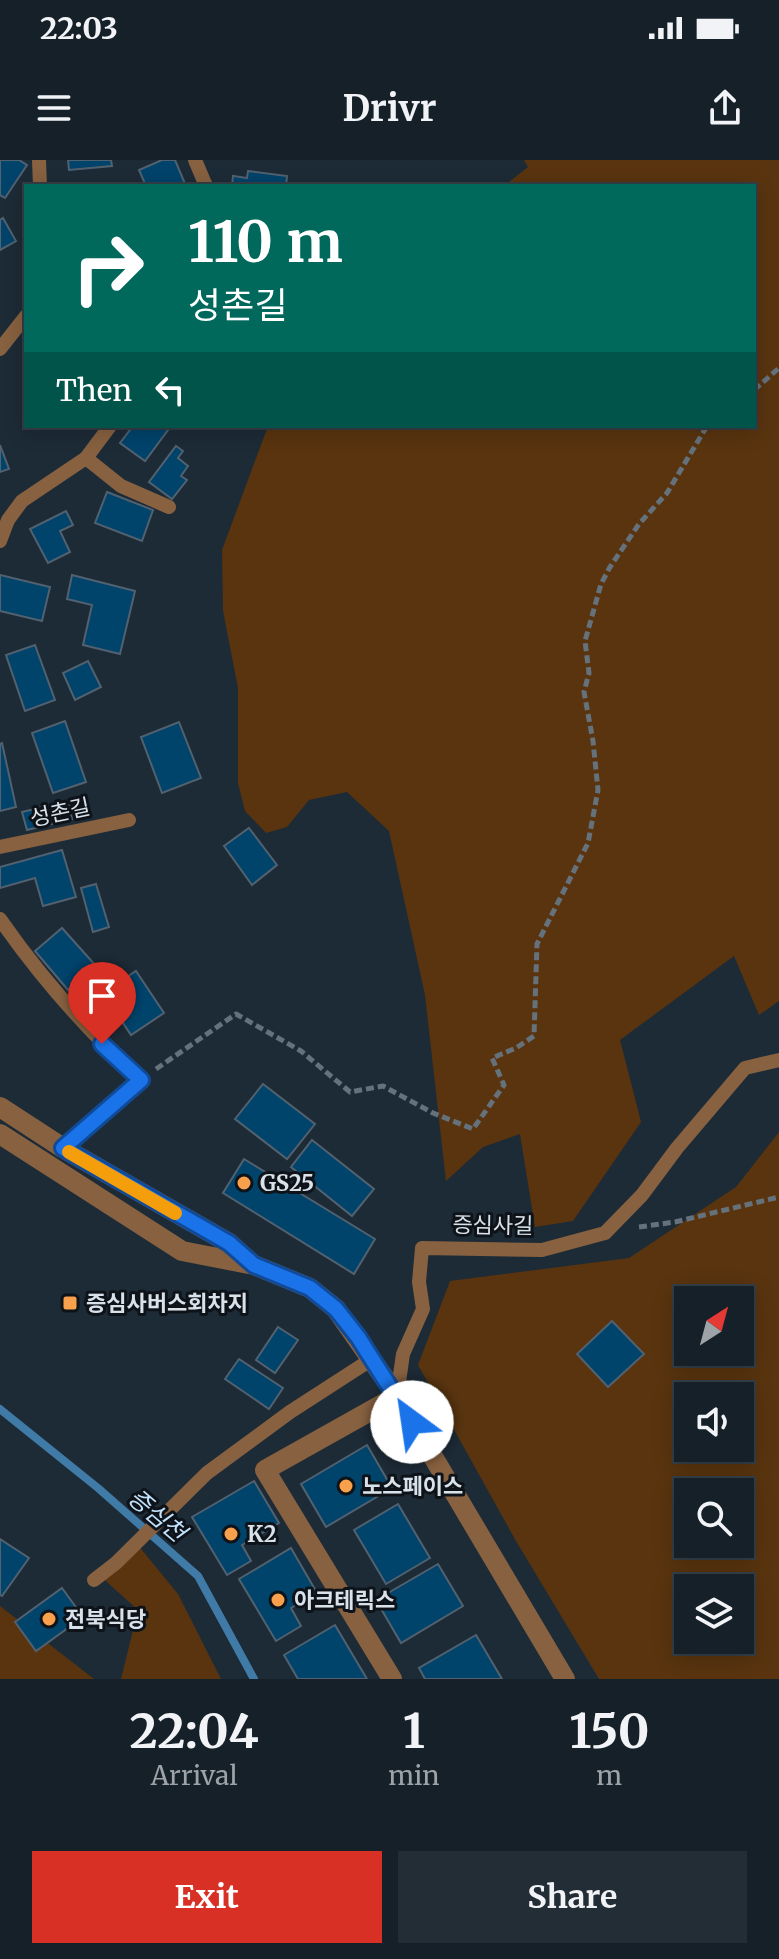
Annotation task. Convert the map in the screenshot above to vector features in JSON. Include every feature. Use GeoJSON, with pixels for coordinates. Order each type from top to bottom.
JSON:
{"type":"FeatureCollection","features":[{"type":"Feature","properties":{"kind":"street"},"geometry":{"type":"LineString","coordinates":[[0,1107],[63,1148],[229,1243],[254,1265]]}},
{"type":"Feature","properties":{"kind":"street"},"geometry":{"type":"LineString","coordinates":[[0,1134],[182,1251],[254,1265],[310,1288],[336,1309],[397,1396],[565,1679]]}},
{"type":"Feature","properties":{"kind":"street"},"geometry":{"type":"LineString","coordinates":[[392,1679],[265,1470],[397,1396]]}},
{"type":"Feature","properties":{"kind":"lane"},"geometry":{"type":"LineString","coordinates":[[39,160],[40,184]]}},
{"type":"Feature","properties":{"kind":"lane"},"geometry":{"type":"LineString","coordinates":[[195,160],[205,184]]}},
{"type":"Feature","properties":{"kind":"lane"},"geometry":{"type":"LineString","coordinates":[[0,349],[24,319]]}},
{"type":"Feature","properties":{"kind":"lane"},"geometry":{"type":"LineString","coordinates":[[0,541],[8,520],[22,501],[86,458],[108,428]]}},
{"type":"Feature","properties":{"kind":"lane"},"geometry":{"type":"LineString","coordinates":[[86,458],[121,486],[169,507]]}},
{"type":"Feature","properties":{"kind":"lane","name":"성촌길"},"geometry":{"type":"LineString","coordinates":[[0,847],[129,820]]}},
{"type":"Feature","properties":{"kind":"lane"},"geometry":{"type":"LineString","coordinates":[[0,919],[34,967],[102,1044],[141,1080],[63,1148]]}},
{"type":"Feature","properties":{"kind":"lane"},"geometry":{"type":"LineString","coordinates":[[605,1233],[642,1195],[677,1148],[745,1068],[779,1060]]}},
{"type":"Feature","properties":{"kind":"lane","name":"증심사길"},"geometry":{"type":"LineString","coordinates":[[397,1396],[403,1354],[423,1309],[419,1282],[422,1248],[542,1250],[605,1233]]}},
{"type":"Feature","properties":{"kind":"lane"},"geometry":{"type":"LineString","coordinates":[[94,1580],[207,1473],[290,1412],[372,1359]]}},
{"type":"Feature","properties":{"kind":"path"},"geometry":{"type":"LineString","coordinates":[[756,388],[779,368]]}},
{"type":"Feature","properties":{"kind":"path"},"geometry":{"type":"LineString","coordinates":[[141,1080],[236,1014],[301,1051],[350,1092],[383,1086],[433,1113],[473,1129],[504,1085],[492,1058],[534,1036],[537,944],[588,843],[598,790],[584,692],[589,673],[585,641],[601,584],[639,524],[667,493],[706,428]]}},
{"type":"Feature","properties":{"kind":"path"},"geometry":{"type":"LineString","coordinates":[[605,1233],[675,1222],[779,1197]]}},
{"type":"Feature","properties":{"kind":"shaded area"},"geometry":{"type":"Polygon","coordinates":[[[524,160],[779,160],[779,1001],[759,1015],[734,956],[620,1040],[641,1122],[573,1221],[535,1227],[520,1134],[483,1147],[446,1181],[425,995],[389,831],[347,792],[309,800],[287,827],[266,833],[245,811],[238,783],[238,688],[223,611],[222,550],[267,428],[756,428],[756,184],[507,184],[528,167],[524,160]]]}},
{"type":"Feature","properties":{"kind":"shaded area"},"geometry":{"type":"Polygon","coordinates":[[[779,1132],[779,1679],[599,1679],[516,1541],[418,1365],[450,1281],[629,1258],[736,1187],[779,1132]]]}},
{"type":"Feature","properties":{"kind":"shaded area"},"geometry":{"type":"Polygon","coordinates":[[[133,1539],[178,1594],[221,1679],[121,1679],[138,1610],[98,1574],[133,1539]]]}},
{"type":"Feature","properties":{"kind":"shaded area"},"geometry":{"type":"Polygon","coordinates":[[[0,1606],[94,1679],[0,1679],[0,1606]]]}},
{"type":"Feature","properties":{"kind":"building"},"geometry":{"type":"Polygon","coordinates":[[[0,160],[19,160],[27,165],[5,198],[0,195],[0,160]]]}},
{"type":"Feature","properties":{"kind":"building"},"geometry":{"type":"Polygon","coordinates":[[[68,160],[111,160],[112,166],[69,170],[68,160]]]}},
{"type":"Feature","properties":{"kind":"building"},"geometry":{"type":"Polygon","coordinates":[[[162,160],[175,160],[185,184],[145,184],[139,170],[162,160]]]}},
{"type":"Feature","properties":{"kind":"building"},"geometry":{"type":"Polygon","coordinates":[[[248,171],[287,176],[286,184],[232,184],[233,176],[247,178],[248,171]]]}},
{"type":"Feature","properties":{"kind":"building"},"geometry":{"type":"Polygon","coordinates":[[[3,218],[16,241],[0,250],[0,220],[3,218]]]}},
{"type":"Feature","properties":{"kind":"building"},"geometry":{"type":"Polygon","coordinates":[[[131,428],[170,428],[145,461],[120,443],[131,428]]]}},
{"type":"Feature","properties":{"kind":"building"},"geometry":{"type":"Polygon","coordinates":[[[0,445],[9,469],[0,472],[0,445]]]}},
{"type":"Feature","properties":{"kind":"building"},"geometry":{"type":"Polygon","coordinates":[[[176,446],[183,451],[178,458],[188,466],[181,476],[187,480],[172,499],[149,482],[176,446]]]}},
{"type":"Feature","properties":{"kind":"building"},"geometry":{"type":"Polygon","coordinates":[[[107,492],[153,510],[142,541],[95,523],[107,492]]]}},
{"type":"Feature","properties":{"kind":"building"},"geometry":{"type":"Polygon","coordinates":[[[66,511],[73,525],[60,531],[70,552],[48,563],[30,529],[66,511]]]}},
{"type":"Feature","properties":{"kind":"building"},"geometry":{"type":"Polygon","coordinates":[[[0,575],[50,587],[42,621],[0,611],[0,575]]]}},
{"type":"Feature","properties":{"kind":"building"},"geometry":{"type":"Polygon","coordinates":[[[72,575],[135,591],[120,654],[83,645],[92,605],[67,599],[72,575]]]}},
{"type":"Feature","properties":{"kind":"building"},"geometry":{"type":"Polygon","coordinates":[[[35,645],[55,700],[25,711],[6,655],[35,645]]]}},
{"type":"Feature","properties":{"kind":"building"},"geometry":{"type":"Polygon","coordinates":[[[88,661],[101,687],[75,700],[63,673],[88,661]]]}},
{"type":"Feature","properties":{"kind":"building"},"geometry":{"type":"Polygon","coordinates":[[[65,721],[86,782],[53,793],[32,733],[65,721]]]}},
{"type":"Feature","properties":{"kind":"building"},"geometry":{"type":"Polygon","coordinates":[[[179,722],[201,778],[162,793],[141,737],[179,722]]]}},
{"type":"Feature","properties":{"kind":"building"},"geometry":{"type":"Polygon","coordinates":[[[0,744],[16,807],[0,811],[0,744]]]}},
{"type":"Feature","properties":{"kind":"building"},"geometry":{"type":"Polygon","coordinates":[[[68,801],[72,819],[27,830],[22,812],[68,801]]]}},
{"type":"Feature","properties":{"kind":"building"},"geometry":{"type":"Polygon","coordinates":[[[249,828],[277,865],[252,885],[224,846],[249,828]]]}},
{"type":"Feature","properties":{"kind":"building"},"geometry":{"type":"Polygon","coordinates":[[[62,850],[76,897],[43,906],[35,878],[0,888],[0,867],[62,850]]]}},
{"type":"Feature","properties":{"kind":"building"},"geometry":{"type":"Polygon","coordinates":[[[96,884],[109,927],[93,932],[81,888],[96,884]]]}},
{"type":"Feature","properties":{"kind":"building"},"geometry":{"type":"Polygon","coordinates":[[[62,928],[96,966],[68,990],[35,951],[62,928]]]}},
{"type":"Feature","properties":{"kind":"building"},"geometry":{"type":"Polygon","coordinates":[[[136,971],[164,1013],[131,1035],[103,993],[136,971]]]}},
{"type":"Feature","properties":{"kind":"building"},"geometry":{"type":"Polygon","coordinates":[[[263,1084],[315,1124],[287,1159],[235,1119],[263,1084]]]}},
{"type":"Feature","properties":{"kind":"building"},"geometry":{"type":"Polygon","coordinates":[[[312,1140],[374,1189],[352,1216],[291,1167],[312,1140]]]}},
{"type":"Feature","properties":{"kind":"building"},"geometry":{"type":"Polygon","coordinates":[[[244,1159],[375,1239],[354,1274],[223,1193],[244,1159]]]}},
{"type":"Feature","properties":{"kind":"building"},"geometry":{"type":"Polygon","coordinates":[[[612,1321],[644,1354],[608,1387],[577,1354],[612,1321]]]}},
{"type":"Feature","properties":{"kind":"building"},"geometry":{"type":"Polygon","coordinates":[[[278,1327],[298,1340],[275,1373],[256,1360],[278,1327]]]}},
{"type":"Feature","properties":{"kind":"building"},"geometry":{"type":"Polygon","coordinates":[[[239,1359],[283,1388],[269,1409],[225,1379],[239,1359]]]}},
{"type":"Feature","properties":{"kind":"building","name":"노스페이스"},"geometry":{"type":"Polygon","coordinates":[[[367,1445],[392,1488],[326,1527],[301,1484],[367,1445]]]}},
{"type":"Feature","properties":{"kind":"building","name":"K2"},"geometry":{"type":"Polygon","coordinates":[[[254,1481],[279,1523],[242,1545],[251,1561],[227,1575],[192,1517],[254,1481]]]}},
{"type":"Feature","properties":{"kind":"building"},"geometry":{"type":"Polygon","coordinates":[[[398,1504],[430,1558],[386,1584],[354,1530],[398,1504]]]}},
{"type":"Feature","properties":{"kind":"building"},"geometry":{"type":"Polygon","coordinates":[[[0,1539],[29,1558],[2,1596],[0,1595],[0,1539]]]}},
{"type":"Feature","properties":{"kind":"building","name":"아크테릭스"},"geometry":{"type":"Polygon","coordinates":[[[291,1548],[317,1593],[291,1608],[301,1626],[276,1641],[239,1579],[291,1548]]]}},
{"type":"Feature","properties":{"kind":"building"},"geometry":{"type":"Polygon","coordinates":[[[438,1564],[463,1606],[401,1643],[376,1600],[438,1564]]]}},
{"type":"Feature","properties":{"kind":"building","name":"전북식당"},"geometry":{"type":"Polygon","coordinates":[[[62,1588],[83,1617],[36,1651],[15,1622],[62,1588]]]}},
{"type":"Feature","properties":{"kind":"building"},"geometry":{"type":"Polygon","coordinates":[[[335,1625],[367,1679],[298,1679],[284,1655],[335,1625]]]}},
{"type":"Feature","properties":{"kind":"building"},"geometry":{"type":"Polygon","coordinates":[[[476,1635],[502,1679],[425,1679],[419,1668],[476,1635]]]}},
{"type":"Feature","properties":{"kind":"waterway","name":"증심천"},"geometry":{"type":"LineString","coordinates":[[0,1409],[98,1488],[198,1576],[254,1679]]}},
{"type":"Feature","properties":{"kind":"slow traffic"},"geometry":{"type":"LineString","coordinates":[[69,1152],[175,1213]]}},
{"type":"Feature","properties":{"kind":"place","name":"GS25"},"geometry":{"type":"Point","coordinates":[244,1183]}},
{"type":"Feature","properties":{"kind":"place","name":"증심사버스회차지"},"geometry":{"type":"Point","coordinates":[70,1303]}},
{"type":"Feature","properties":{"kind":"place","name":"노스페이스"},"geometry":{"type":"Point","coordinates":[346,1486]}},
{"type":"Feature","properties":{"kind":"place","name":"K2"},"geometry":{"type":"Point","coordinates":[231,1534]}},
{"type":"Feature","properties":{"kind":"place","name":"아크테릭스"},"geometry":{"type":"Point","coordinates":[278,1600]}},
{"type":"Feature","properties":{"kind":"place","name":"전북식당"},"geometry":{"type":"Point","coordinates":[49,1619]}},
{"type":"Feature","properties":{"kind":"route"},"geometry":{"type":"LineString","coordinates":[[102,1044],[141,1080],[63,1148],[229,1243],[254,1265],[310,1288],[336,1309],[358,1337],[412,1422]]}}]}
